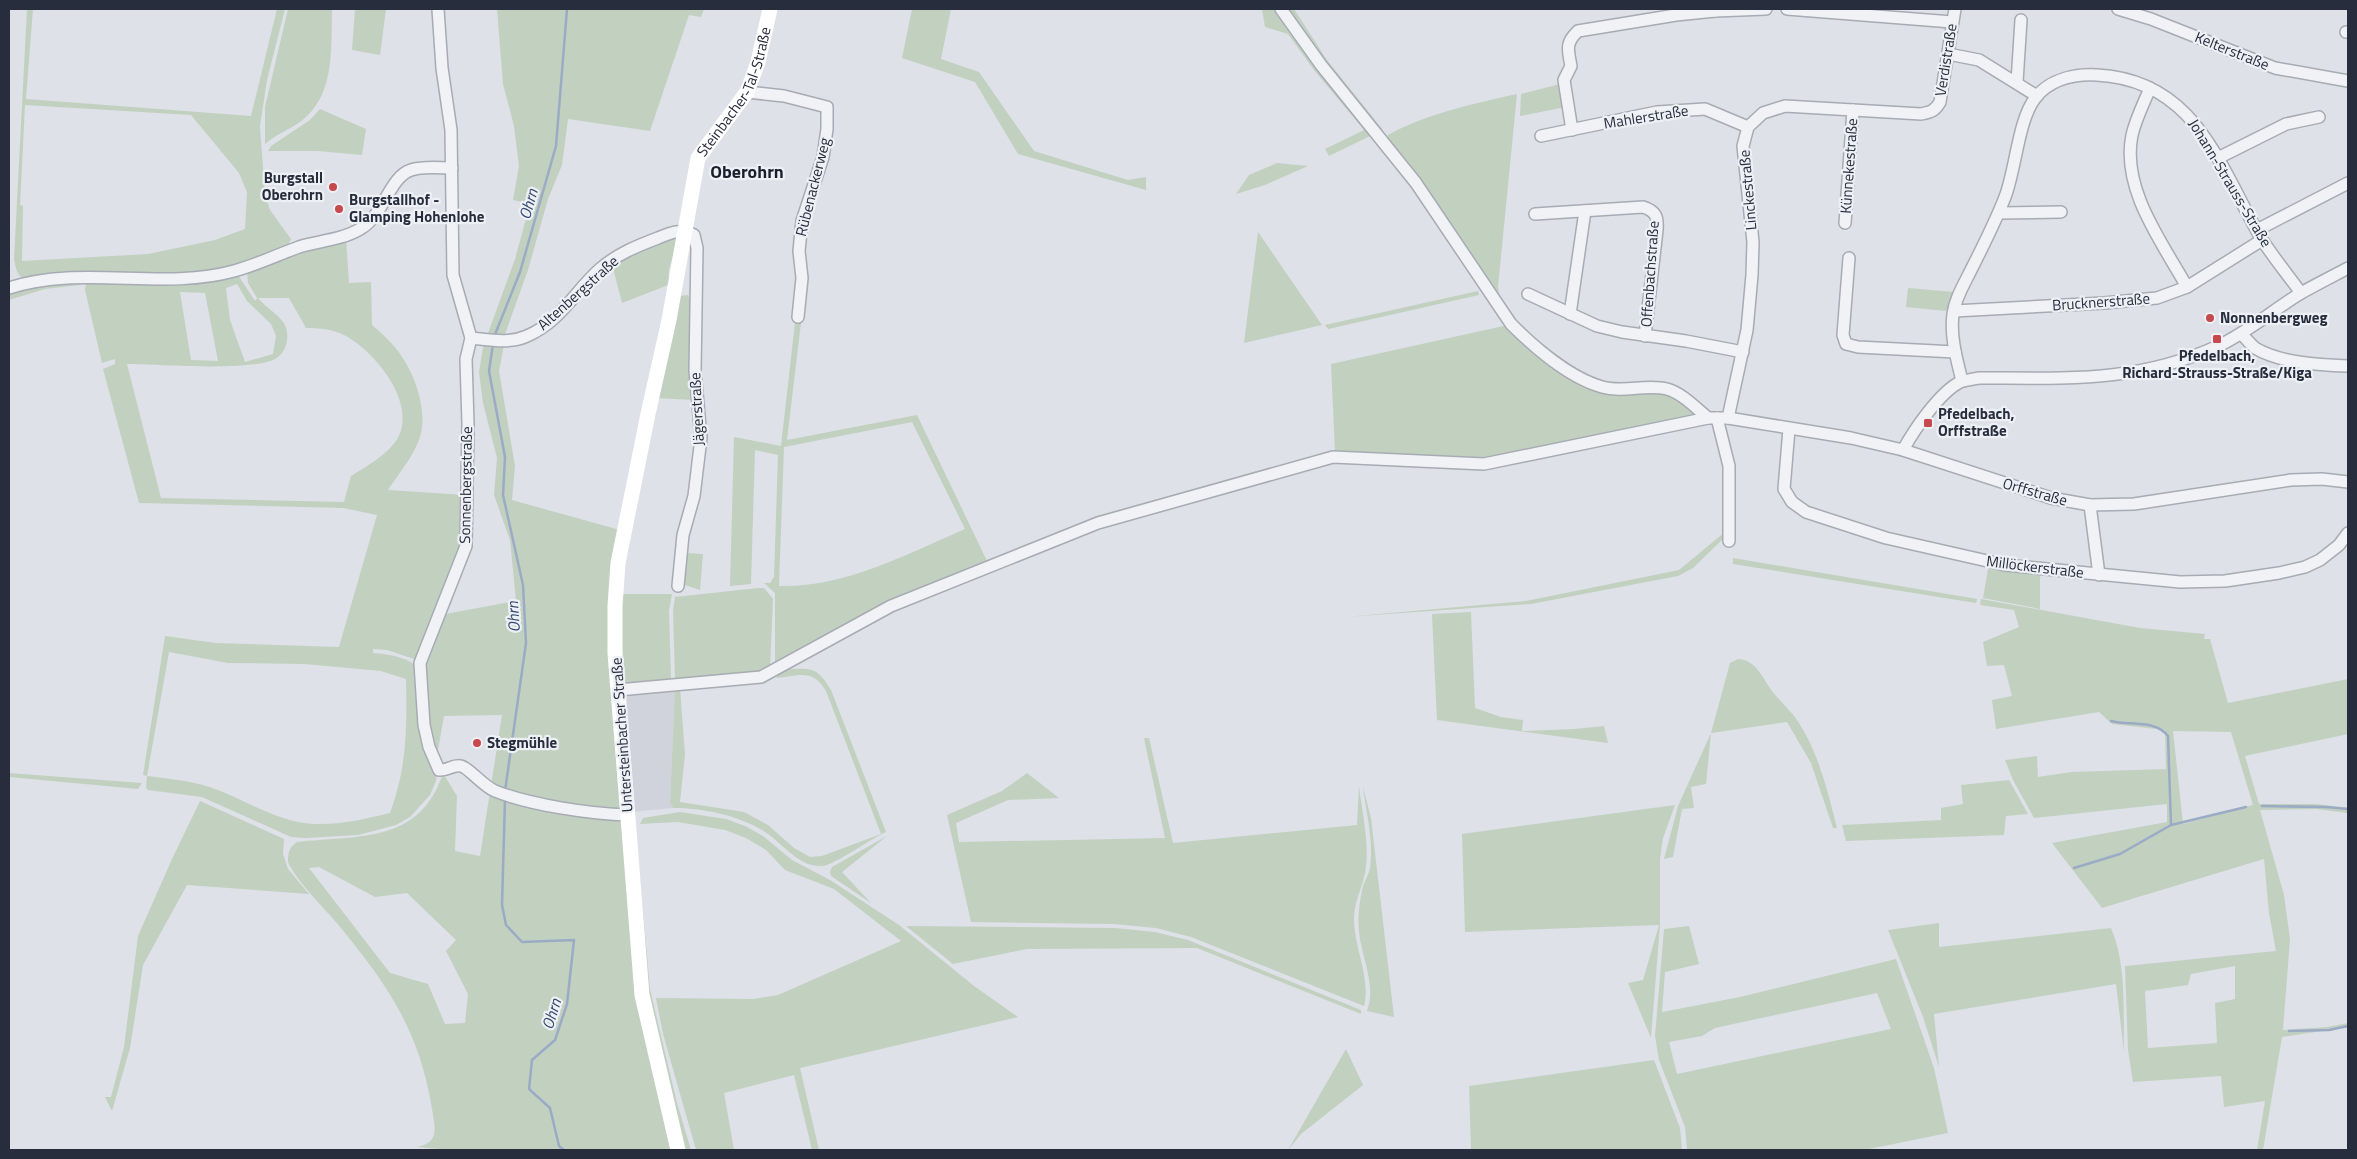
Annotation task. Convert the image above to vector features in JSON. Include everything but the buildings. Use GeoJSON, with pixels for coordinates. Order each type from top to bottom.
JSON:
{"type":"FeatureCollection","features":[{"type":"Feature","properties":{"kind":"main road","name":"Steinbacher-Tal-Straße"},"geometry":{"type":"LineString","coordinates":[[669,320],[698,158],[747,92],[758,62],[770,9]]}},
{"type":"Feature","properties":{"kind":"main road","name":"Untersteinbacher Straße"},"geometry":{"type":"LineString","coordinates":[[669,320],[618,563],[615,615],[618,690],[642,995],[678,1150]]}},
{"type":"Feature","properties":{"kind":"street"},"geometry":{"type":"LineString","coordinates":[[438,9],[442,68],[451,130],[453,275],[471,338]]}},
{"type":"Feature","properties":{"kind":"street"},"geometry":{"type":"LineString","coordinates":[[1281,9],[1321,65],[1416,183],[1511,324],[1530,343],[1585,381],[1617,389],[1656,388],[1669,390],[1718,418],[1728,466],[1729,541]]}},
{"type":"Feature","properties":{"kind":"street"},"geometry":{"type":"LineString","coordinates":[[1572,130],[1564,80],[1571,66],[1567,46],[1570,38],[1578,31],[1715,10],[1766,9]]}},
{"type":"Feature","properties":{"kind":"street"},"geometry":{"type":"LineString","coordinates":[[1787,9],[1911,14],[1952,22]]}},
{"type":"Feature","properties":{"kind":"street","name":"Verdistraße"},"geometry":{"type":"LineString","coordinates":[[1935,110],[1940,102],[1955,9]]}},
{"type":"Feature","properties":{"kind":"street","name":"Kelterstraße"},"geometry":{"type":"LineString","coordinates":[[2118,9],[2151,19],[2274,68],[2348,80]]}},
{"type":"Feature","properties":{"kind":"street"},"geometry":{"type":"LineString","coordinates":[[2017,82],[2021,20]]}},
{"type":"Feature","properties":{"kind":"street"},"geometry":{"type":"LineString","coordinates":[[1948,54],[1979,60],[2037,96]]}},
{"type":"Feature","properties":{"kind":"street","name":"Johann-Strauss-Straße"},"geometry":{"type":"LineString","coordinates":[[1962,381],[1955,352],[1952,327],[1957,299],[1999,213],[2008,188],[2024,120],[2037,96],[2050,85],[2066,77],[2088,74],[2123,78],[2150,88],[2186,111],[2200,128],[2218,158],[2260,235],[2301,293]]}},
{"type":"Feature","properties":{"kind":"street"},"geometry":{"type":"LineString","coordinates":[[2150,88],[2136,119],[2132,136],[2131,171],[2139,200],[2186,287]]}},
{"type":"Feature","properties":{"kind":"street","name":"Rübenackerweg"},"geometry":{"type":"LineString","coordinates":[[747,92],[784,96],[827,107],[827,129],[823,157],[802,220],[799,251],[802,278],[798,317]]}},
{"type":"Feature","properties":{"kind":"street","name":"Linckestraße"},"geometry":{"type":"LineString","coordinates":[[1718,418],[1743,352],[1752,275],[1753,242],[1743,146],[1748,128],[1763,113],[1786,106],[1922,114],[1935,110]]}},
{"type":"Feature","properties":{"kind":"street","name":"Mahlerstraße"},"geometry":{"type":"LineString","coordinates":[[1541,136],[1658,112],[1705,109],[1748,128]]}},
{"type":"Feature","properties":{"kind":"street","name":"Künnekestraße"},"geometry":{"type":"LineString","coordinates":[[1845,223],[1853,110]]}},
{"type":"Feature","properties":{"kind":"street"},"geometry":{"type":"LineString","coordinates":[[2218,158],[2286,124],[2319,117]]}},
{"type":"Feature","properties":{"kind":"street"},"geometry":{"type":"LineString","coordinates":[[9,288],[44,280],[83,278],[181,279],[234,271],[299,247],[360,229],[373,219],[404,172],[413,169],[452,168]]}},
{"type":"Feature","properties":{"kind":"street","name":"Brucknerstraße"},"geometry":{"type":"LineString","coordinates":[[1954,311],[2134,301],[2157,298],[2186,287],[2260,235],[2348,183]]}},
{"type":"Feature","properties":{"kind":"street","name":"Offenbachstraße"},"geometry":{"type":"LineString","coordinates":[[1535,214],[1643,207],[1654,212],[1657,217],[1645,336]]}},
{"type":"Feature","properties":{"kind":"street"},"geometry":{"type":"LineString","coordinates":[[1570,314],[1585,211]]}},
{"type":"Feature","properties":{"kind":"street"},"geometry":{"type":"LineString","coordinates":[[1999,213],[2061,212]]}},
{"type":"Feature","properties":{"kind":"street","name":"Jägerstraße"},"geometry":{"type":"LineString","coordinates":[[678,586],[683,535],[694,496],[701,438],[695,371],[696,240],[694,235],[686,231]]}},
{"type":"Feature","properties":{"kind":"street","name":"Altenbergstraße"},"geometry":{"type":"LineString","coordinates":[[471,338],[510,342],[544,327],[611,260],[673,232],[686,231]]}},
{"type":"Feature","properties":{"kind":"street"},"geometry":{"type":"LineString","coordinates":[[1848,258],[1843,335],[1846,344],[1858,348],[1955,352]]}},
{"type":"Feature","properties":{"kind":"street"},"geometry":{"type":"LineString","coordinates":[[1903,450],[1911,435],[1925,418],[1944,396],[1962,381],[1979,378],[2091,378],[2133,374],[2188,358],[2241,334],[2301,293],[2348,268]]}},
{"type":"Feature","properties":{"kind":"street"},"geometry":{"type":"LineString","coordinates":[[675,287],[695,290]]}},
{"type":"Feature","properties":{"kind":"street"},"geometry":{"type":"LineString","coordinates":[[1528,294],[1596,326],[1743,352]]}},
{"type":"Feature","properties":{"kind":"street"},"geometry":{"type":"LineString","coordinates":[[2241,334],[2254,347],[2270,355],[2289,360],[2348,366]]}},
{"type":"Feature","properties":{"kind":"street","name":"Sonnenbergstraße"},"geometry":{"type":"LineString","coordinates":[[471,338],[466,360],[468,424],[466,546],[420,663],[424,725],[429,747],[439,770],[446,770],[460,765],[466,768],[479,782],[494,790],[515,797],[548,804],[628,816]]}},
{"type":"Feature","properties":{"kind":"street"},"geometry":{"type":"LineString","coordinates":[[618,690],[761,677],[891,606],[1098,523],[1333,457],[1484,464],[1503,462],[1718,418]]}},
{"type":"Feature","properties":{"kind":"street","name":"Orffstraße"},"geometry":{"type":"LineString","coordinates":[[1718,418],[1851,438],[1903,450],[2051,498],[2090,505],[2134,504],[2291,480],[2322,479],[2348,482]]}},
{"type":"Feature","properties":{"kind":"street","name":"Millöckerstraße"},"geometry":{"type":"LineString","coordinates":[[1790,429],[1784,489],[1792,502],[1806,512],[1886,538],[2005,565],[2099,575],[2206,582],[2278,573],[2305,567],[2320,560],[2339,545],[2348,532]]}},
{"type":"Feature","properties":{"kind":"street"},"geometry":{"type":"LineString","coordinates":[[2090,505],[2099,575]]}},
{"type":"Feature","properties":{"kind":"shaded area"},"geometry":{"type":"Polygon","coordinates":[[[675,688],[670,803],[673,808],[631,812],[622,695],[675,688]]]}},
{"type":"Feature","properties":{"kind":"green space"},"geometry":{"type":"Polygon","coordinates":[[[27,9],[33,9],[26,99],[251,116],[277,9],[285,9],[267,80],[260,126],[265,195],[270,210],[291,239],[287,248],[241,265],[210,273],[26,279],[18,274],[14,259],[27,9]],[[25,105],[20,205],[23,206],[22,261],[148,254],[215,240],[245,229],[247,192],[239,173],[191,115],[25,105]]]}},
{"type":"Feature","properties":{"kind":"green space"},"geometry":{"type":"Polygon","coordinates":[[[288,9],[332,9],[330,66],[323,93],[307,116],[265,144],[265,107],[288,9]]]}},
{"type":"Feature","properties":{"kind":"green space"},"geometry":{"type":"Polygon","coordinates":[[[341,9],[386,9],[380,55],[352,50],[355,10],[341,9]]]}},
{"type":"Feature","properties":{"kind":"green space"},"geometry":{"type":"Polygon","coordinates":[[[497,9],[704,9],[701,17],[689,15],[650,131],[568,119],[562,165],[548,199],[528,270],[504,337],[487,336],[515,259],[530,204],[513,200],[519,166],[514,126],[503,84],[497,9]]]}},
{"type":"Feature","properties":{"kind":"green space"},"geometry":{"type":"Polygon","coordinates":[[[912,9],[951,9],[941,59],[979,72],[1034,151],[1128,180],[1146,177],[1146,190],[1018,154],[975,82],[902,58],[912,9]]]}},
{"type":"Feature","properties":{"kind":"green space"},"geometry":{"type":"Polygon","coordinates":[[[1262,9],[1278,9],[1370,131],[1370,136],[1329,156],[1325,149],[1364,130],[1314,70],[1288,34],[1265,27],[1262,9]]]}},
{"type":"Feature","properties":{"kind":"green space"},"geometry":{"type":"Polygon","coordinates":[[[1286,9],[1294,9],[1327,60],[1383,130],[1376,128],[1322,62],[1286,9]]]}},
{"type":"Feature","properties":{"kind":"green space"},"geometry":{"type":"Polygon","coordinates":[[[1560,84],[1566,107],[1520,116],[1521,94],[1560,84]]]}},
{"type":"Feature","properties":{"kind":"green space"},"geometry":{"type":"Polygon","coordinates":[[[1517,94],[1498,287],[1501,305],[1387,139],[1388,135],[1403,127],[1435,115],[1517,94]]]}},
{"type":"Feature","properties":{"kind":"green space"},"geometry":{"type":"Polygon","coordinates":[[[320,109],[366,129],[362,155],[318,151],[268,151],[271,146],[310,120],[320,109]]]}},
{"type":"Feature","properties":{"kind":"green space"},"geometry":{"type":"Polygon","coordinates":[[[1277,163],[1308,166],[1265,185],[1236,194],[1249,175],[1277,163]]]}},
{"type":"Feature","properties":{"kind":"green space"},"geometry":{"type":"Polygon","coordinates":[[[1258,232],[1322,325],[1244,343],[1258,232]]]}},
{"type":"Feature","properties":{"kind":"green space"},"geometry":{"type":"Polygon","coordinates":[[[346,238],[349,283],[371,282],[372,325],[399,353],[412,375],[417,388],[422,413],[420,437],[410,458],[388,490],[465,495],[464,546],[417,660],[387,650],[373,649],[373,653],[391,655],[409,661],[417,668],[437,773],[436,781],[430,795],[410,817],[396,825],[358,835],[291,837],[202,797],[148,790],[146,788],[147,776],[143,775],[165,636],[216,643],[339,647],[377,515],[343,508],[139,503],[103,369],[115,364],[115,359],[102,363],[85,290],[86,284],[90,281],[238,275],[255,301],[257,298],[248,283],[247,272],[291,254],[346,238]],[[237,284],[226,288],[230,320],[245,362],[273,354],[276,336],[271,324],[247,301],[237,284]],[[180,292],[191,360],[218,361],[205,293],[180,292]],[[258,298],[285,325],[287,339],[285,348],[275,359],[263,363],[226,366],[127,364],[161,498],[344,502],[351,476],[381,456],[396,441],[402,427],[402,411],[398,396],[390,380],[368,353],[356,342],[340,333],[325,329],[306,328],[289,298],[258,298]],[[169,652],[147,776],[201,784],[277,816],[314,824],[343,823],[390,813],[400,780],[405,747],[406,679],[381,671],[305,664],[228,663],[169,652]]]}},
{"type":"Feature","properties":{"kind":"green space"},"geometry":{"type":"Polygon","coordinates":[[[668,238],[676,238],[679,243],[669,269],[671,284],[622,303],[612,264],[668,238]]]}},
{"type":"Feature","properties":{"kind":"green space"},"geometry":{"type":"Polygon","coordinates":[[[44,283],[79,283],[80,285],[45,289],[9,300],[9,291],[44,283]]]}},
{"type":"Feature","properties":{"kind":"green space"},"geometry":{"type":"Polygon","coordinates":[[[1908,288],[1954,292],[1946,311],[1906,307],[1908,288]]]}},
{"type":"Feature","properties":{"kind":"green space"},"geometry":{"type":"Polygon","coordinates":[[[1478,291],[1479,295],[1328,329],[1325,325],[1478,291]]]}},
{"type":"Feature","properties":{"kind":"green space"},"geometry":{"type":"Polygon","coordinates":[[[688,295],[691,302],[693,400],[655,398],[680,296],[688,295]]]}},
{"type":"Feature","properties":{"kind":"green space"},"geometry":{"type":"Polygon","coordinates":[[[797,305],[803,306],[787,440],[917,415],[987,561],[780,665],[775,662],[775,593],[764,583],[770,583],[774,577],[778,455],[755,450],[751,584],[730,586],[734,437],[781,446],[797,305]],[[912,422],[784,447],[779,586],[827,581],[875,568],[965,529],[912,422]]]}},
{"type":"Feature","properties":{"kind":"green space"},"geometry":{"type":"Polygon","coordinates":[[[1508,325],[1585,383],[1668,394],[1681,400],[1700,415],[1503,460],[1335,452],[1331,364],[1508,325]]]}},
{"type":"Feature","properties":{"kind":"green space"},"geometry":{"type":"Polygon","coordinates":[[[484,342],[504,345],[499,371],[515,466],[512,500],[620,530],[623,806],[616,818],[623,825],[633,939],[675,1150],[451,1150],[416,1147],[429,1142],[435,1128],[426,1080],[419,1054],[409,1030],[398,1008],[370,966],[336,922],[303,885],[288,862],[289,851],[297,842],[363,836],[384,832],[402,825],[419,813],[433,796],[443,773],[457,796],[455,851],[480,856],[502,715],[444,716],[436,761],[431,746],[422,675],[440,615],[516,601],[510,540],[494,495],[497,458],[483,403],[479,372],[484,342]],[[319,867],[309,868],[390,973],[428,984],[445,1024],[465,1023],[468,994],[446,951],[456,940],[407,893],[375,897],[319,867]]]}},
{"type":"Feature","properties":{"kind":"green space"},"geometry":{"type":"Polygon","coordinates":[[[1331,451],[1328,456],[1097,521],[989,563],[987,561],[1096,516],[1331,451]]]}},
{"type":"Feature","properties":{"kind":"green space"},"geometry":{"type":"Polygon","coordinates":[[[1725,532],[1724,538],[1693,568],[1678,576],[1531,604],[1345,617],[1526,601],[1679,570],[1725,532]]]}},
{"type":"Feature","properties":{"kind":"green space"},"geometry":{"type":"Polygon","coordinates":[[[685,553],[703,554],[700,590],[682,584],[685,553]]]}},
{"type":"Feature","properties":{"kind":"green space"},"geometry":{"type":"Polygon","coordinates":[[[1733,558],[1977,599],[1976,603],[1733,564],[1733,558]]]}},
{"type":"Feature","properties":{"kind":"green space"},"geometry":{"type":"Polygon","coordinates":[[[1988,569],[2040,575],[2040,609],[1983,598],[1988,569]]]}},
{"type":"Feature","properties":{"kind":"green space"},"geometry":{"type":"Polygon","coordinates":[[[764,588],[773,599],[770,668],[768,672],[683,682],[675,679],[673,611],[675,597],[764,588]]]}},
{"type":"Feature","properties":{"kind":"green space"},"geometry":{"type":"Polygon","coordinates":[[[620,594],[672,594],[669,611],[671,680],[628,686],[622,682],[620,594]]]}},
{"type":"Feature","properties":{"kind":"green space"},"geometry":{"type":"Polygon","coordinates":[[[1981,599],[2140,628],[2205,634],[2204,639],[2210,639],[2228,703],[2348,679],[2348,734],[2245,756],[2259,804],[2316,804],[2348,808],[2348,813],[2316,809],[2260,810],[2284,895],[2290,939],[2283,1030],[2327,1027],[2348,1023],[2348,1027],[2282,1037],[2263,1150],[2257,1150],[2265,1101],[2224,1107],[2221,1076],[2133,1082],[2128,1050],[2125,966],[2276,951],[2269,913],[2264,859],[2102,908],[2052,843],[2167,822],[2167,804],[2034,818],[2013,780],[2005,760],[2037,756],[2038,777],[2071,772],[2166,769],[2165,730],[2112,724],[2099,712],[1996,729],[1992,700],[2012,696],[2004,665],[1987,666],[1983,642],[2019,627],[2014,610],[1980,605],[1981,599]],[[2173,731],[2183,824],[2253,805],[2231,732],[2173,731]],[[2235,966],[2191,974],[2188,985],[2145,991],[2148,1048],[2217,1043],[2215,1003],[2235,999],[2235,966]]]}},
{"type":"Feature","properties":{"kind":"green space"},"geometry":{"type":"Polygon","coordinates":[[[1471,612],[1475,708],[1501,717],[1523,720],[1522,731],[1604,726],[1608,743],[1437,720],[1432,614],[1471,612]]]}},
{"type":"Feature","properties":{"kind":"green space"},"geometry":{"type":"Polygon","coordinates":[[[1738,659],[1750,662],[1794,716],[1811,745],[1822,772],[1837,828],[1833,828],[1811,763],[1787,722],[1711,733],[1730,663],[1738,659]]]}},
{"type":"Feature","properties":{"kind":"green space"},"geometry":{"type":"Polygon","coordinates":[[[783,669],[812,670],[817,672],[826,682],[831,690],[886,832],[836,861],[823,866],[806,863],[790,853],[762,830],[742,820],[696,809],[673,808],[670,803],[675,688],[680,688],[685,755],[680,802],[744,812],[768,825],[794,848],[810,857],[822,856],[881,834],[826,691],[816,679],[810,676],[799,675],[776,678],[783,669]]]}},
{"type":"Feature","properties":{"kind":"green space"},"geometry":{"type":"Polygon","coordinates":[[[1711,733],[1706,784],[1691,787],[1694,808],[1682,809],[1673,857],[1664,859],[1678,806],[1711,733]]]}},
{"type":"Feature","properties":{"kind":"green space"},"geometry":{"type":"Polygon","coordinates":[[[1144,738],[1149,738],[1173,843],[1357,825],[1359,786],[1367,857],[1365,874],[1354,912],[1354,919],[1364,974],[1366,995],[1364,1006],[1191,937],[1156,928],[1114,924],[971,922],[947,815],[1002,791],[1027,773],[1059,798],[1008,800],[956,823],[959,842],[1165,838],[1144,738]]]}},
{"type":"Feature","properties":{"kind":"green space"},"geometry":{"type":"Polygon","coordinates":[[[9,773],[142,783],[138,789],[9,777],[9,773]]]}},
{"type":"Feature","properties":{"kind":"green space"},"geometry":{"type":"Polygon","coordinates":[[[2009,780],[2028,814],[2006,816],[2004,835],[1846,841],[1842,825],[1941,820],[1941,808],[1963,804],[1961,785],[2009,780]]]}},
{"type":"Feature","properties":{"kind":"green space"},"geometry":{"type":"Polygon","coordinates":[[[1363,787],[1371,818],[1394,1017],[1367,1011],[1370,985],[1360,939],[1359,919],[1363,886],[1370,868],[1371,848],[1363,787]]]}},
{"type":"Feature","properties":{"kind":"green space"},"geometry":{"type":"Polygon","coordinates":[[[200,801],[284,839],[283,854],[288,869],[309,894],[187,885],[143,965],[130,1048],[112,1111],[105,1097],[111,1097],[124,1047],[138,936],[200,801]]]}},
{"type":"Feature","properties":{"kind":"green space"},"geometry":{"type":"Polygon","coordinates":[[[1675,805],[1663,838],[1660,859],[1660,925],[1651,1038],[1628,983],[1643,980],[1659,925],[1465,932],[1462,834],[1675,805]]]}},
{"type":"Feature","properties":{"kind":"green space"},"geometry":{"type":"Polygon","coordinates":[[[680,812],[726,819],[745,826],[763,836],[792,860],[830,880],[899,925],[974,986],[1018,1017],[800,1068],[819,1150],[812,1150],[794,1075],[724,1093],[734,1150],[696,1150],[663,1034],[656,998],[753,999],[778,995],[901,941],[834,889],[785,870],[766,850],[746,838],[725,830],[678,822],[640,824],[643,818],[680,812]]]}},
{"type":"Feature","properties":{"kind":"green space"},"geometry":{"type":"Polygon","coordinates":[[[635,823],[650,989],[677,1103],[691,1150],[683,1150],[647,998],[635,823]]]}},
{"type":"Feature","properties":{"kind":"green space"},"geometry":{"type":"Polygon","coordinates":[[[887,836],[842,872],[871,903],[831,876],[830,872],[832,867],[887,836]]]}},
{"type":"Feature","properties":{"kind":"green space"},"geometry":{"type":"Polygon","coordinates":[[[1939,923],[1939,947],[2111,928],[2120,957],[2122,973],[2124,1052],[2116,984],[1934,1014],[1939,1067],[1923,1017],[1888,930],[1939,923]]]}},
{"type":"Feature","properties":{"kind":"green space"},"geometry":{"type":"Polygon","coordinates":[[[906,926],[1115,928],[1155,932],[1188,940],[1361,1010],[1361,1014],[1197,948],[1027,949],[953,964],[906,926]]]}},
{"type":"Feature","properties":{"kind":"green space"},"geometry":{"type":"Polygon","coordinates":[[[1689,926],[1699,964],[1665,972],[1662,1012],[1740,997],[1896,959],[1934,1068],[1948,1133],[1864,1150],[1687,1150],[1685,1127],[1659,1060],[1655,1036],[1664,929],[1689,926]],[[1877,993],[1715,1028],[1702,1036],[1669,1042],[1677,1074],[1891,1029],[1877,993]]]}},
{"type":"Feature","properties":{"kind":"green space"},"geometry":{"type":"Polygon","coordinates":[[[1346,1049],[1363,1085],[1301,1134],[1288,1150],[1346,1049]]]}},
{"type":"Feature","properties":{"kind":"green space"},"geometry":{"type":"Polygon","coordinates":[[[1654,1060],[1680,1128],[1682,1150],[1471,1150],[1469,1086],[1654,1060]]]}},
{"type":"Feature","properties":{"kind":"waterway","name":"Ohrn"},"geometry":{"type":"LineString","coordinates":[[494,337],[520,272],[556,146],[567,9]]}},
{"type":"Feature","properties":{"kind":"waterway","name":"Ohrn"},"geometry":{"type":"LineString","coordinates":[[493,344],[489,371],[505,457],[503,495],[523,585],[526,643],[505,791]]}},
{"type":"Feature","properties":{"kind":"waterway"},"geometry":{"type":"LineString","coordinates":[[2111,721],[2149,725],[2163,731],[2168,736],[2171,825]]}},
{"type":"Feature","properties":{"kind":"waterway","name":"Ohrn"},"geometry":{"type":"LineString","coordinates":[[505,799],[502,905],[506,925],[522,942],[574,940],[567,1004],[555,1040],[532,1060],[529,1089],[550,1108],[559,1146],[564,1150]]}},
{"type":"Feature","properties":{"kind":"waterway"},"geometry":{"type":"LineString","coordinates":[[2262,806],[2348,809]]}},
{"type":"Feature","properties":{"kind":"waterway"},"geometry":{"type":"LineString","coordinates":[[2074,868],[2120,854],[2171,825],[2246,807]]}},
{"type":"Feature","properties":{"kind":"waterway"},"geometry":{"type":"LineString","coordinates":[[2289,1031],[2329,1030],[2348,1026]]}},
{"type":"Feature","properties":{"kind":"place","name":"Burgstall Oberohrn"},"geometry":{"type":"Point","coordinates":[333,187]}},
{"type":"Feature","properties":{"kind":"place","name":"Burgstallhof - Glamping Hohenlohe"},"geometry":{"type":"Point","coordinates":[339,209]}},
{"type":"Feature","properties":{"kind":"place","name":"Nonnenbergweg"},"geometry":{"type":"Point","coordinates":[2210,318]}},
{"type":"Feature","properties":{"kind":"place","name":"Pfedelbach, Richard-Strauss-Straße/Kiga"},"geometry":{"type":"Point","coordinates":[2217,339]}},
{"type":"Feature","properties":{"kind":"place","name":"Pfedelbach, Orffstraße"},"geometry":{"type":"Point","coordinates":[1928,423]}},
{"type":"Feature","properties":{"kind":"place","name":"Stegmühle"},"geometry":{"type":"Point","coordinates":[477,743]}},
{"type":"Feature","properties":{"kind":"district","name":"Oberohrn"},"geometry":{"type":"Point","coordinates":[747,172]}}]}
